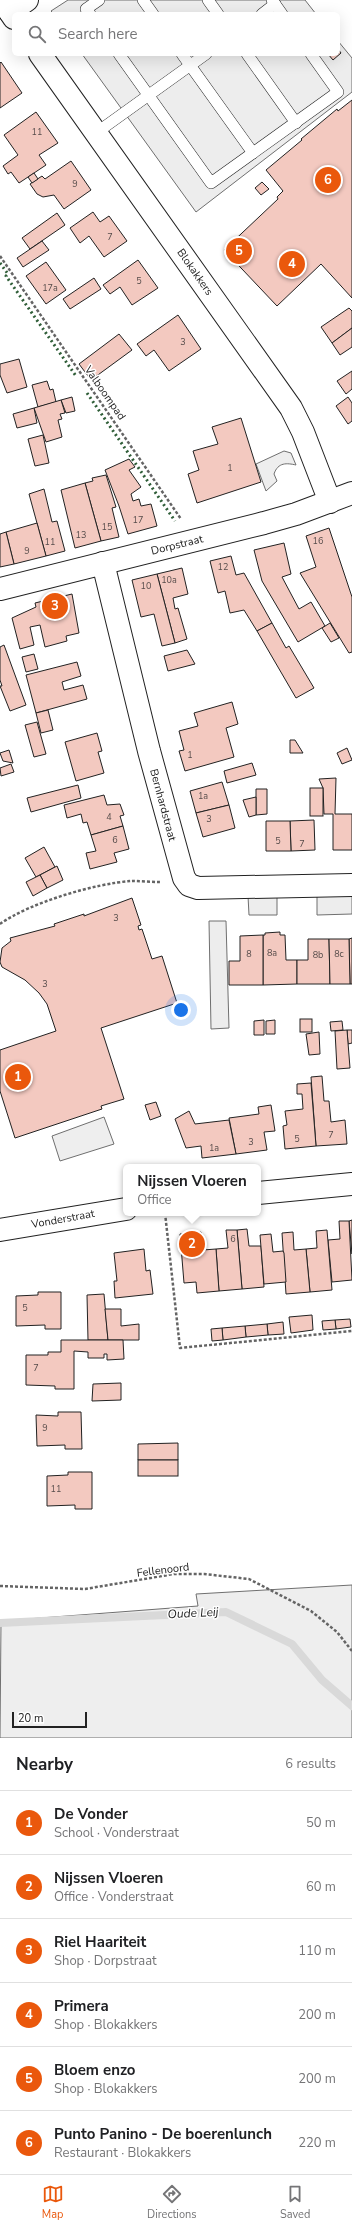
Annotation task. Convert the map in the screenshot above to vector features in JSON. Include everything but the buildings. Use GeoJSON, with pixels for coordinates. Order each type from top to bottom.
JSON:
{"type":"FeatureCollection","features":[{"type":"Feature","properties":{"kind":"street","name":"Blokakkers"},"geometry":{"type":"LineString","coordinates":[[41,56],[291,408],[303,432],[330,502]]}},
{"type":"Feature","properties":{"kind":"street","name":"Dorpstraat"},"geometry":{"type":"LineString","coordinates":[[0,589],[296,514],[352,493]]}},
{"type":"Feature","properties":{"kind":"street","name":"Bernhardstraat"},"geometry":{"type":"LineString","coordinates":[[103,563],[147,744],[184,878]]}},
{"type":"Feature","properties":{"kind":"street"},"geometry":{"type":"LineString","coordinates":[[184,878],[189,885],[198,888],[352,885]]}},
{"type":"Feature","properties":{"kind":"street"},"geometry":{"type":"LineString","coordinates":[[261,1193],[352,1184]]}},
{"type":"Feature","properties":{"kind":"street","name":"Vonderstraat"},"geometry":{"type":"LineString","coordinates":[[0,1230],[123,1210]]}},
{"type":"Feature","properties":{"kind":"lane"},"geometry":{"type":"LineString","coordinates":[[88,12],[86,9],[98,0]]}},
{"type":"Feature","properties":{"kind":"lane"},"geometry":{"type":"LineString","coordinates":[[143,0],[152,12]]}},
{"type":"Feature","properties":{"kind":"lane"},"geometry":{"type":"LineString","coordinates":[[208,0],[217,12]]}},
{"type":"Feature","properties":{"kind":"lane"},"geometry":{"type":"LineString","coordinates":[[264,12],[274,2],[281,12]]}},
{"type":"Feature","properties":{"kind":"lane"},"geometry":{"type":"LineString","coordinates":[[119,56],[211,183],[338,92],[312,56]]}},
{"type":"Feature","properties":{"kind":"lane"},"geometry":{"type":"LineString","coordinates":[[183,56],[253,153]]}},
{"type":"Feature","properties":{"kind":"lane"},"geometry":{"type":"LineString","coordinates":[[96,133],[203,56]]}},
{"type":"Feature","properties":{"kind":"lane"},"geometry":{"type":"LineString","coordinates":[[248,56],[296,123]]}},
{"type":"Feature","properties":{"kind":"path","name":"Valboompad"},"geometry":{"type":"LineString","coordinates":[[0,256],[196,540]]}},
{"type":"Feature","properties":{"kind":"path"},"geometry":{"type":"LineString","coordinates":[[0,924],[27,910],[81,891],[132,881],[175,882],[184,878]]}},
{"type":"Feature","properties":{"kind":"path"},"geometry":{"type":"LineString","coordinates":[[165,1216],[180,1348],[352,1331]]}},
{"type":"Feature","properties":{"kind":"path","name":"Fellenoord"},"geometry":{"type":"LineString","coordinates":[[0,1586],[85,1589],[174,1574],[204,1574],[249,1580],[311,1611],[337,1632],[352,1651]]}},
{"type":"Feature","properties":{"kind":"shaded area"},"geometry":{"type":"Polygon","coordinates":[[[68,0],[305,0],[314,12],[52,12],[51,11],[68,0]]]}},
{"type":"Feature","properties":{"kind":"shaded area"},"geometry":{"type":"Polygon","coordinates":[[[340,43],[352,58],[352,92],[196,212],[83,56],[340,56],[340,43]]]}},
{"type":"Feature","properties":{"kind":"shaded area"},"geometry":{"type":"Polygon","coordinates":[[[284,451],[291,453],[296,465],[280,465],[274,474],[277,481],[266,491],[256,464],[284,451]]]}},
{"type":"Feature","properties":{"kind":"shaded area"},"geometry":{"type":"Polygon","coordinates":[[[317,894],[352,894],[352,914],[317,915],[317,894]]]}},
{"type":"Feature","properties":{"kind":"shaded area"},"geometry":{"type":"Polygon","coordinates":[[[277,895],[277,915],[249,915],[248,896],[277,895]]]}},
{"type":"Feature","properties":{"kind":"shaded area"},"geometry":{"type":"Polygon","coordinates":[[[209,921],[226,921],[229,1028],[211,1029],[209,921]]]}},
{"type":"Feature","properties":{"kind":"shaded area"},"geometry":{"type":"Polygon","coordinates":[[[104,1117],[114,1144],[60,1161],[52,1136],[104,1117]]]}},
{"type":"Feature","properties":{"kind":"shaded area"},"geometry":{"type":"Polygon","coordinates":[[[352,1585],[352,1738],[0,1738],[1,1621],[198,1606],[196,1594],[352,1585]]]}},
{"type":"Feature","properties":{"kind":"waterway","name":"Oude Leij"},"geometry":{"type":"LineString","coordinates":[[0,1623],[226,1612],[292,1644],[322,1680],[352,1706]]}},
{"type":"Feature","properties":{"kind":"hedge"},"geometry":{"type":"LineString","coordinates":[[0,263],[8,274],[6,276],[76,376]]}},
{"type":"Feature","properties":{"kind":"hedge"},"geometry":{"type":"LineString","coordinates":[[87,393],[175,521]]}},
{"type":"Feature","properties":{"kind":"place","name":"Punto Panino - De boerenlunch"},"geometry":{"type":"Point","coordinates":[328,180]}},
{"type":"Feature","properties":{"kind":"place","name":"Bloem enzo"},"geometry":{"type":"Point","coordinates":[239,251]}},
{"type":"Feature","properties":{"kind":"place","name":"Primera"},"geometry":{"type":"Point","coordinates":[292,264]}},
{"type":"Feature","properties":{"kind":"place","name":"Riel Haariteit"},"geometry":{"type":"Point","coordinates":[55,606]}},
{"type":"Feature","properties":{"kind":"place","name":"De Vonder"},"geometry":{"type":"Point","coordinates":[18,1077]}},
{"type":"Feature","properties":{"kind":"place","name":"Nijssen Vloeren"},"geometry":{"type":"Point","coordinates":[192,1244]}}]}
